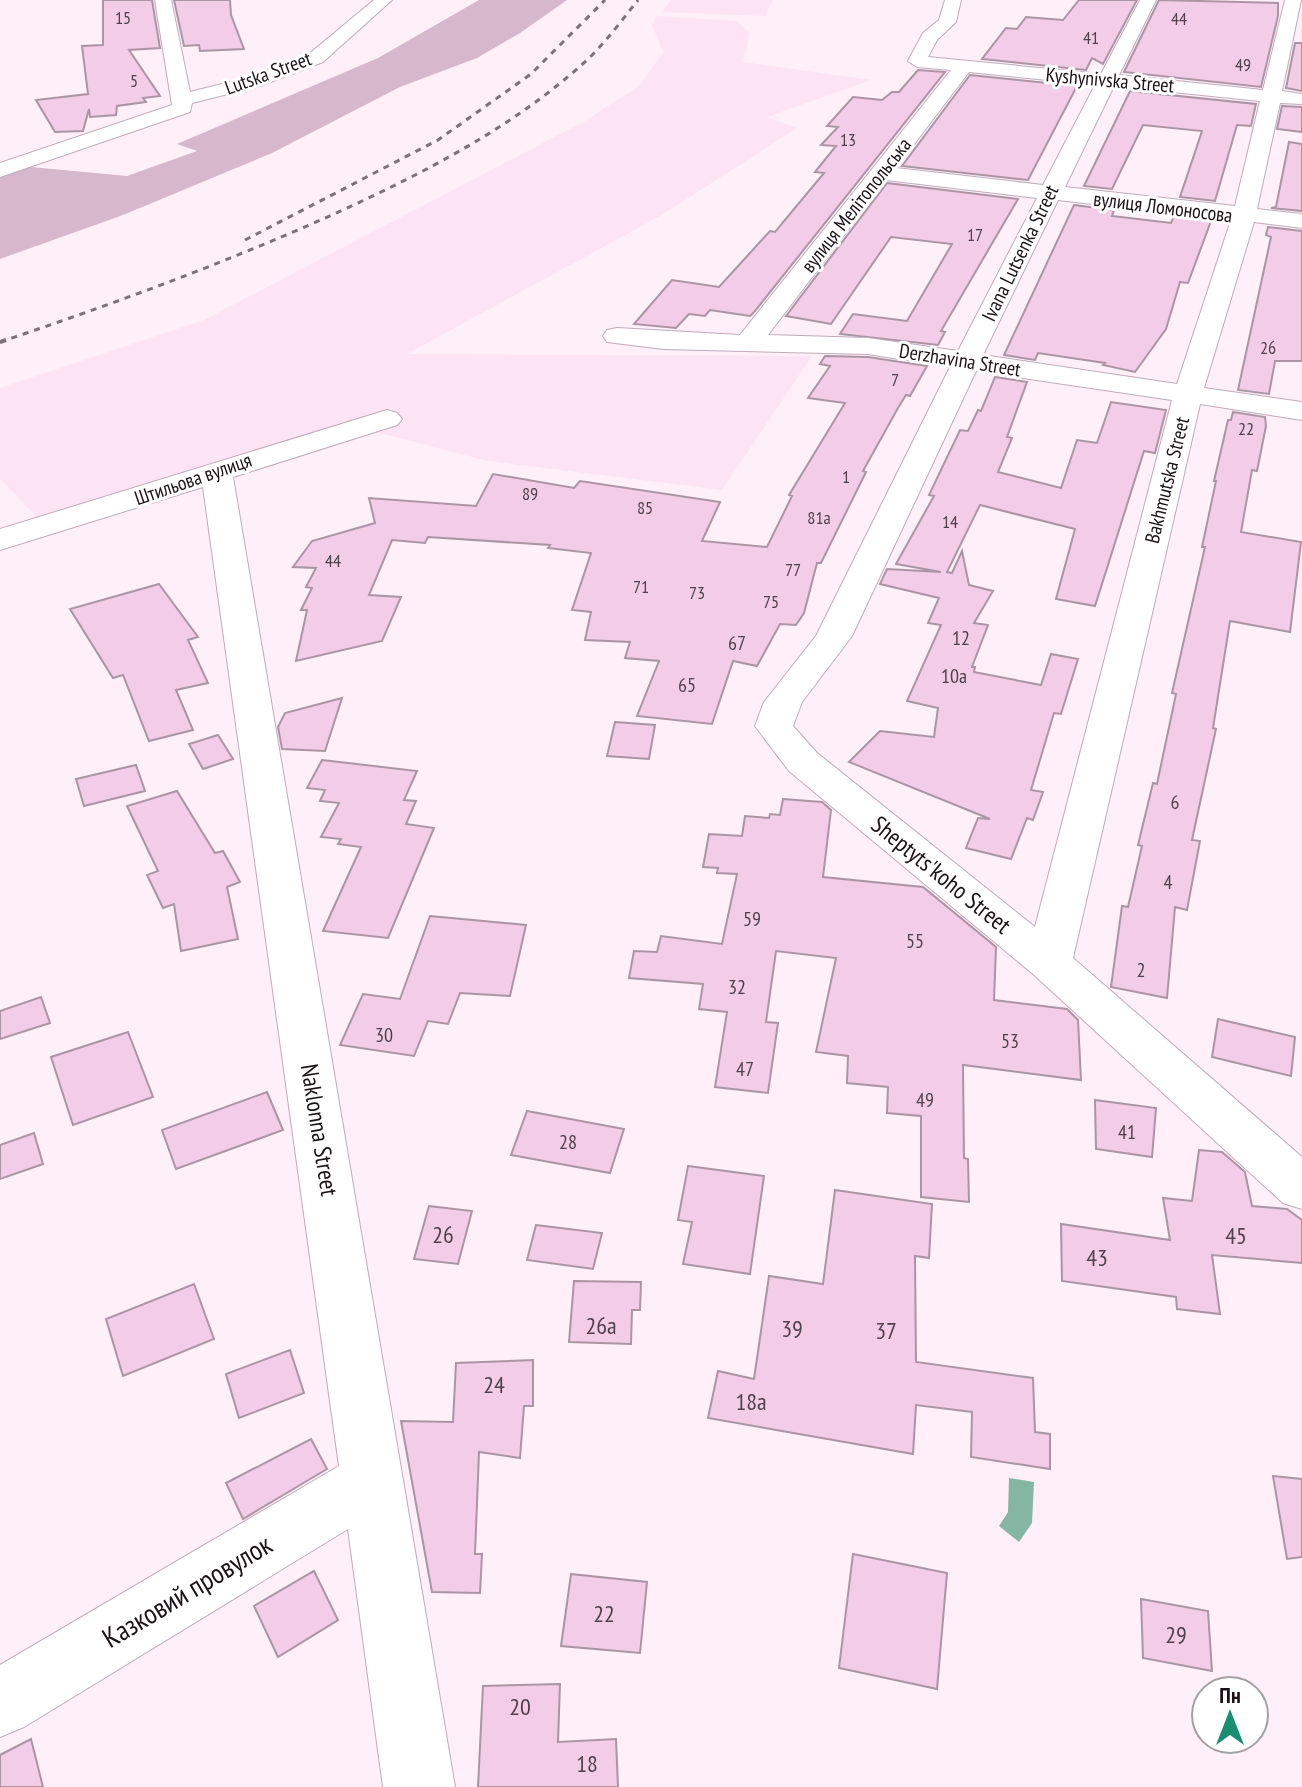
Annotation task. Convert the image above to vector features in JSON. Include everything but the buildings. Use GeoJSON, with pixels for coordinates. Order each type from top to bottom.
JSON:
{"type":"FeatureCollection","features":[{"type":"Feature","properties":{"kind":"street"},"geometry":{"type":"LineString","coordinates":[[163,0],[182,104]]}},
{"type":"Feature","properties":{"kind":"street","name":"Lutska Street"},"geometry":{"type":"LineString","coordinates":[[0,170],[160,118],[182,104],[316,58],[384,0]]}},
{"type":"Feature","properties":{"kind":"street","name":"Kyshynivska Street"},"geometry":{"type":"LineString","coordinates":[[953,0],[947,22],[929,37],[917,61],[1287,98]]}},
{"type":"Feature","properties":{"kind":"street","name":"Ivana Lutsenka Street"},"geometry":{"type":"LineString","coordinates":[[894,506],[1148,0]]}},
{"type":"Feature","properties":{"kind":"street","name":"Bakhmutska Street"},"geometry":{"type":"LineString","coordinates":[[1049,963],[1188,394],[1244,216],[1287,98],[1293,0]]}},
{"type":"Feature","properties":{"kind":"street","name":"вулиця Мелітопольська"},"geometry":{"type":"LineString","coordinates":[[748,343],[964,66]]}},
{"type":"Feature","properties":{"kind":"street","name":"вулиця Ломоносова"},"geometry":{"type":"LineString","coordinates":[[881,173],[1302,221]]}},
{"type":"Feature","properties":{"kind":"street","name":"Derzhavina Street"},"geometry":{"type":"LineString","coordinates":[[617,336],[664,341],[868,346],[1302,411]]}},
{"type":"Feature","properties":{"kind":"street","name":"Штильова вулиця"},"geometry":{"type":"LineString","coordinates":[[0,540],[217,474],[236,463],[387,419]]}},
{"type":"Feature","properties":{"kind":"street","name":"Naklonna Street"},"geometry":{"type":"LineString","coordinates":[[217,474],[419,1787]]}},
{"type":"Feature","properties":{"kind":"street","name":"Sheptyts'koho Street"},"geometry":{"type":"LineString","coordinates":[[894,506],[829,646],[782,705],[774,726],[778,734],[803,762],[1049,963],[1302,1188]]}},
{"type":"Feature","properties":{"kind":"street","name":"Казковий провулок"},"geometry":{"type":"LineString","coordinates":[[0,1703],[374,1479]]}},
{"type":"Feature","properties":{"kind":"shaded area"},"geometry":{"type":"Polygon","coordinates":[[[479,0],[567,0],[477,58],[400,87],[272,153],[123,215],[0,259],[0,172],[20,166],[127,176],[197,151],[177,144],[378,58],[479,0]]]}},
{"type":"Feature","properties":{"kind":"shaded area"},"geometry":{"type":"Polygon","coordinates":[[[671,0],[773,0],[765,16],[662,12],[671,0]]]}},
{"type":"Feature","properties":{"kind":"shaded area"},"geometry":{"type":"Polygon","coordinates":[[[656,16],[737,21],[750,33],[743,62],[871,80],[767,117],[797,128],[660,216],[407,354],[812,356],[722,490],[488,461],[345,424],[37,517],[0,479],[0,388],[204,320],[585,121],[640,85],[663,52],[652,25],[656,16]]]}},
{"type":"Feature","properties":{"kind":"shaded area"},"geometry":{"type":"Polygon","coordinates":[[[1009,1478],[1034,1482],[1032,1523],[1019,1542],[999,1526],[1008,1512],[1009,1478]]]}},
{"type":"Feature","properties":{"kind":"railway"},"geometry":{"type":"LineString","coordinates":[[245,240],[438,140],[531,74],[605,0]]}},
{"type":"Feature","properties":{"kind":"railway"},"geometry":{"type":"LineString","coordinates":[[6,340],[0,342],[127,298],[252,249],[334,214],[434,165],[499,127],[559,84],[594,53],[638,0]]}}]}
